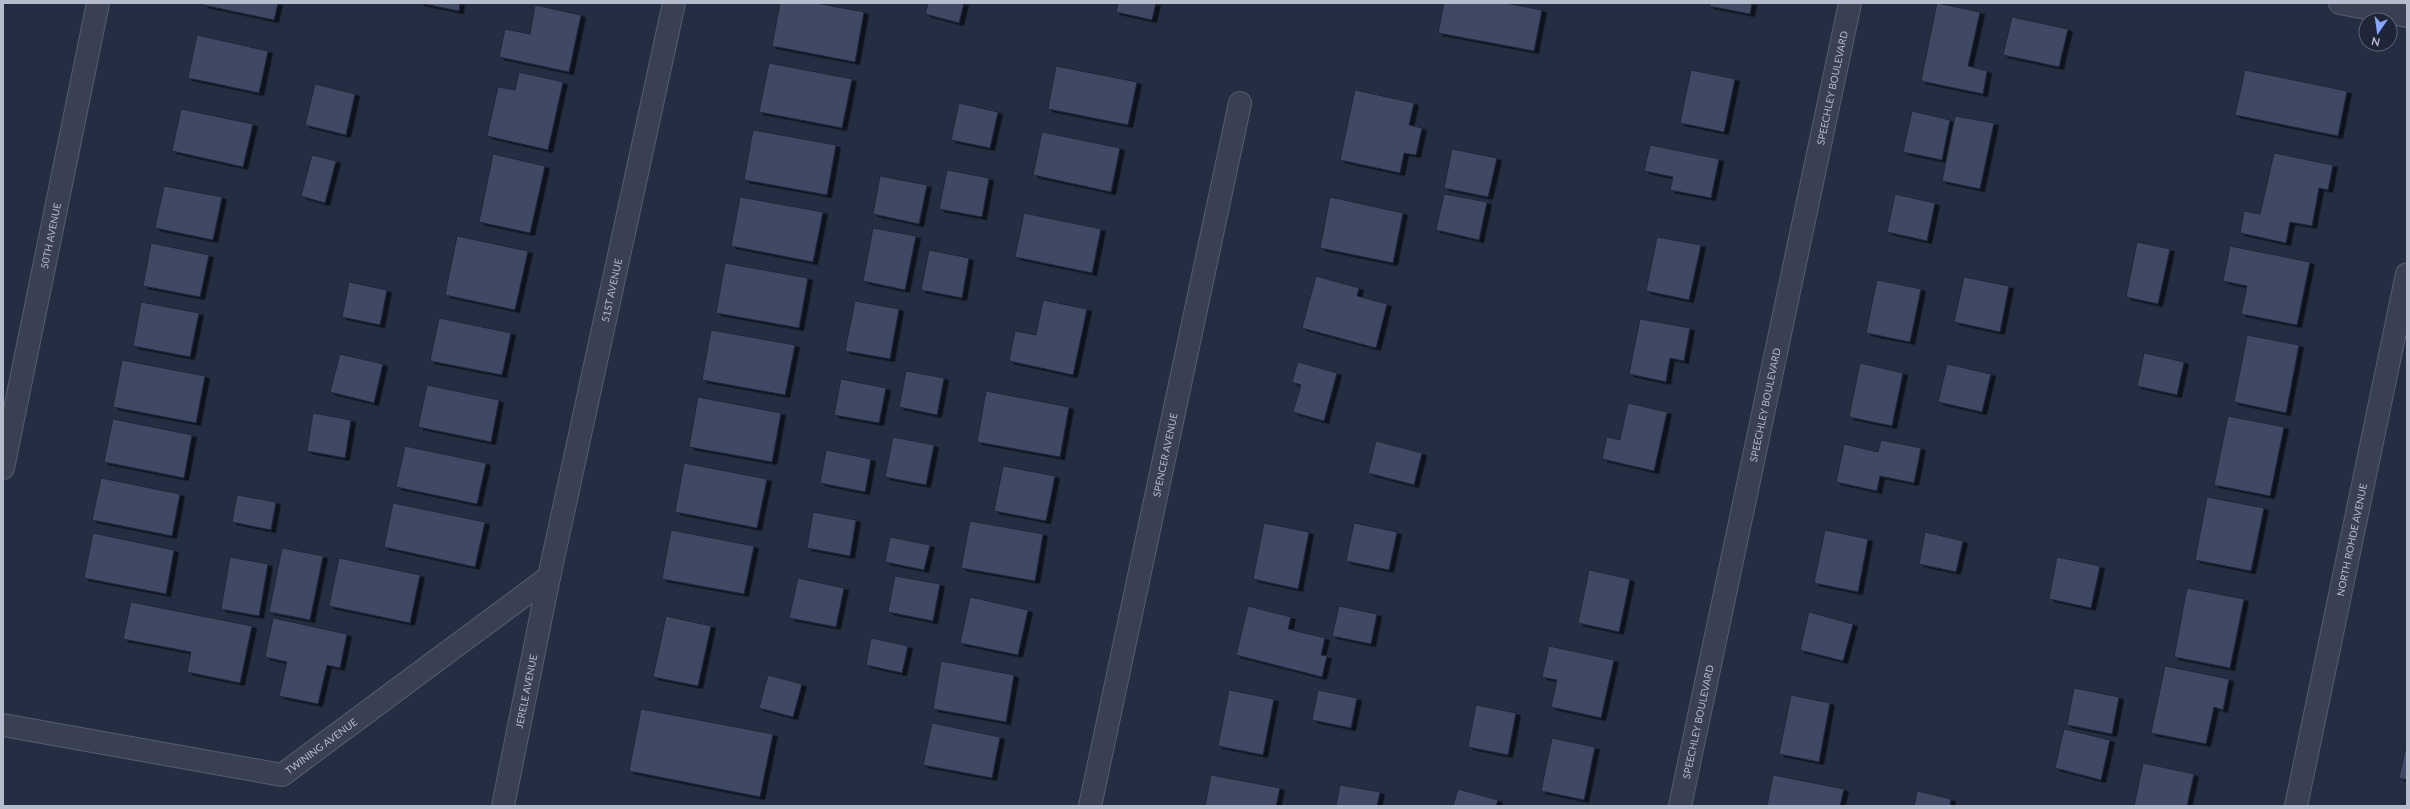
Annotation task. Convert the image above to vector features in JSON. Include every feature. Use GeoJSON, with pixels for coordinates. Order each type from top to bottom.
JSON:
{"type":"FeatureCollection","features":[{"type":"Feature","properties":{"kind":"street","name":"50TH AVENUE"},"geometry":{"type":"LineString","coordinates":[[3,468],[98,3]]}},
{"type":"Feature","properties":{"kind":"street","name":"51ST AVENUE"},"geometry":{"type":"LineString","coordinates":[[549,578],[674,3]]}},
{"type":"Feature","properties":{"kind":"street","name":"SPEECHLEY BOULEVARD"},"geometry":{"type":"LineString","coordinates":[[1680,806],[1850,3]]}},
{"type":"Feature","properties":{"kind":"street"},"geometry":{"type":"LineString","coordinates":[[2340,3],[2407,16]]}},
{"type":"Feature","properties":{"kind":"street","name":"SPENCER AVENUE"},"geometry":{"type":"LineString","coordinates":[[1090,806],[1240,103]]}},
{"type":"Feature","properties":{"kind":"street","name":"NORTH ROHDE AVENUE"},"geometry":{"type":"LineString","coordinates":[[2296,806],[2407,274]]}},
{"type":"Feature","properties":{"kind":"street","name":"TWINING AVENUE"},"geometry":{"type":"LineString","coordinates":[[3,725],[282,775],[549,578]]}},
{"type":"Feature","properties":{"kind":"street","name":"JERELE AVENUE"},"geometry":{"type":"LineString","coordinates":[[503,806],[549,578]]}},
{"type":"Feature","properties":{"kind":"building"},"geometry":{"type":"Polygon","coordinates":[[[203,3],[278,3],[274,20],[203,5],[203,3]]]}},
{"type":"Feature","properties":{"kind":"building"},"geometry":{"type":"Polygon","coordinates":[[[419,3],[460,3],[459,11],[419,3]]]}},
{"type":"Feature","properties":{"kind":"building"},"geometry":{"type":"Polygon","coordinates":[[[780,3],[816,3],[864,12],[855,62],[772,46],[780,3]]]}},
{"type":"Feature","properties":{"kind":"building"},"geometry":{"type":"Polygon","coordinates":[[[928,3],[964,3],[959,23],[925,14],[928,3]]]}},
{"type":"Feature","properties":{"kind":"building"},"geometry":{"type":"Polygon","coordinates":[[[1118,3],[1156,3],[1152,20],[1116,12],[1118,3]]]}},
{"type":"Feature","properties":{"kind":"building"},"geometry":{"type":"Polygon","coordinates":[[[1444,3],[1506,3],[1542,10],[1534,51],[1438,33],[1444,3]]]}},
{"type":"Feature","properties":{"kind":"building"},"geometry":{"type":"Polygon","coordinates":[[[1710,3],[1752,3],[1750,14],[1709,6],[1710,3]]]}},
{"type":"Feature","properties":{"kind":"building"},"geometry":{"type":"Polygon","coordinates":[[[1937,3],[1980,12],[1968,66],[1987,71],[1983,94],[1921,81],[1937,3]]]}},
{"type":"Feature","properties":{"kind":"building"},"geometry":{"type":"Polygon","coordinates":[[[535,5],[581,15],[569,72],[499,57],[505,29],[530,34],[535,5]]]}},
{"type":"Feature","properties":{"kind":"building"},"geometry":{"type":"Polygon","coordinates":[[[2012,17],[2068,29],[2059,67],[2003,55],[2012,17]]]}},
{"type":"Feature","properties":{"kind":"building"},"geometry":{"type":"Polygon","coordinates":[[[197,35],[268,51],[259,93],[188,78],[197,35]]]}},
{"type":"Feature","properties":{"kind":"building"},"geometry":{"type":"Polygon","coordinates":[[[769,63],[852,79],[842,128],[759,112],[769,63]]]}},
{"type":"Feature","properties":{"kind":"building"},"geometry":{"type":"Polygon","coordinates":[[[1056,66],[1137,82],[1128,125],[1048,109],[1056,66]]]}},
{"type":"Feature","properties":{"kind":"building"},"geometry":{"type":"Polygon","coordinates":[[[1691,70],[1735,79],[1724,132],[1680,123],[1691,70]]]}},
{"type":"Feature","properties":{"kind":"building"},"geometry":{"type":"Polygon","coordinates":[[[2245,70],[2347,91],[2338,136],[2235,115],[2245,70]]]}},
{"type":"Feature","properties":{"kind":"building"},"geometry":{"type":"Polygon","coordinates":[[[519,72],[563,82],[548,150],[487,136],[498,87],[515,90],[519,72]]]}},
{"type":"Feature","properties":{"kind":"building"},"geometry":{"type":"Polygon","coordinates":[[[315,84],[355,94],[346,135],[305,125],[315,84]]]}},
{"type":"Feature","properties":{"kind":"building"},"geometry":{"type":"Polygon","coordinates":[[[1355,90],[1414,103],[1409,125],[1422,128],[1416,155],[1404,153],[1400,173],[1340,160],[1355,90]]]}},
{"type":"Feature","properties":{"kind":"building"},"geometry":{"type":"Polygon","coordinates":[[[959,103],[998,112],[990,148],[951,140],[959,103]]]}},
{"type":"Feature","properties":{"kind":"building"},"geometry":{"type":"Polygon","coordinates":[[[181,109],[253,124],[243,167],[172,151],[181,109]]]}},
{"type":"Feature","properties":{"kind":"building"},"geometry":{"type":"Polygon","coordinates":[[[1912,111],[1950,120],[1942,160],[1903,152],[1912,111]]]}},
{"type":"Feature","properties":{"kind":"building"},"geometry":{"type":"Polygon","coordinates":[[[1955,116],[1994,123],[1980,189],[1942,181],[1955,116]]]}},
{"type":"Feature","properties":{"kind":"building"},"geometry":{"type":"Polygon","coordinates":[[[753,130],[836,145],[827,195],[744,180],[753,130]]]}},
{"type":"Feature","properties":{"kind":"building"},"geometry":{"type":"Polygon","coordinates":[[[1042,132],[1120,148],[1111,192],[1033,175],[1042,132]]]}},
{"type":"Feature","properties":{"kind":"building"},"geometry":{"type":"Polygon","coordinates":[[[1650,145],[1719,159],[1711,198],[1670,190],[1673,177],[1644,171],[1650,145]]]}},
{"type":"Feature","properties":{"kind":"building"},"geometry":{"type":"Polygon","coordinates":[[[1452,149],[1497,158],[1488,197],[1444,188],[1452,149]]]}},
{"type":"Feature","properties":{"kind":"building"},"geometry":{"type":"Polygon","coordinates":[[[2274,153],[2333,165],[2328,190],[2319,188],[2312,226],[2290,222],[2286,243],[2240,233],[2244,211],[2260,214],[2274,153]]]}},
{"type":"Feature","properties":{"kind":"building"},"geometry":{"type":"Polygon","coordinates":[[[493,154],[545,166],[530,233],[479,222],[493,154]]]}},
{"type":"Feature","properties":{"kind":"building"},"geometry":{"type":"Polygon","coordinates":[[[312,155],[336,161],[325,203],[301,196],[312,155]]]}},
{"type":"Feature","properties":{"kind":"building"},"geometry":{"type":"Polygon","coordinates":[[[947,170],[989,178],[982,217],[939,209],[947,170]]]}},
{"type":"Feature","properties":{"kind":"building"},"geometry":{"type":"Polygon","coordinates":[[[880,176],[927,185],[919,224],[873,214],[880,176]]]}},
{"type":"Feature","properties":{"kind":"building"},"geometry":{"type":"Polygon","coordinates":[[[164,186],[222,197],[213,240],[155,228],[164,186]]]}},
{"type":"Feature","properties":{"kind":"building"},"geometry":{"type":"Polygon","coordinates":[[[1444,194],[1487,202],[1479,240],[1436,230],[1444,194]]]}},
{"type":"Feature","properties":{"kind":"building"},"geometry":{"type":"Polygon","coordinates":[[[1895,194],[1935,203],[1927,241],[1887,232],[1895,194]]]}},
{"type":"Feature","properties":{"kind":"building"},"geometry":{"type":"Polygon","coordinates":[[[740,197],[823,212],[813,262],[731,246],[740,197]]]}},
{"type":"Feature","properties":{"kind":"building"},"geometry":{"type":"Polygon","coordinates":[[[1330,197],[1403,213],[1393,263],[1320,248],[1330,197]]]}},
{"type":"Feature","properties":{"kind":"building"},"geometry":{"type":"Polygon","coordinates":[[[1024,213],[1101,229],[1092,273],[1015,257],[1024,213]]]}},
{"type":"Feature","properties":{"kind":"building"},"geometry":{"type":"Polygon","coordinates":[[[873,228],[916,236],[905,290],[863,281],[873,228]]]}},
{"type":"Feature","properties":{"kind":"building"},"geometry":{"type":"Polygon","coordinates":[[[457,236],[528,251],[515,310],[445,295],[457,236]]]}},
{"type":"Feature","properties":{"kind":"building"},"geometry":{"type":"Polygon","coordinates":[[[1657,237],[1701,245],[1689,300],[1646,291],[1657,237]]]}},
{"type":"Feature","properties":{"kind":"building"},"geometry":{"type":"Polygon","coordinates":[[[2137,242],[2170,249],[2158,304],[2126,297],[2137,242]]]}},
{"type":"Feature","properties":{"kind":"building"},"geometry":{"type":"Polygon","coordinates":[[[151,243],[209,255],[200,297],[143,286],[151,243]]]}},
{"type":"Feature","properties":{"kind":"building"},"geometry":{"type":"Polygon","coordinates":[[[2230,246],[2310,262],[2297,325],[2241,314],[2247,286],[2223,281],[2230,246]]]}},
{"type":"Feature","properties":{"kind":"building"},"geometry":{"type":"Polygon","coordinates":[[[929,250],[969,258],[962,298],[921,290],[929,250]]]}},
{"type":"Feature","properties":{"kind":"building"},"geometry":{"type":"Polygon","coordinates":[[[725,263],[808,278],[799,328],[716,313],[725,263]]]}},
{"type":"Feature","properties":{"kind":"building"},"geometry":{"type":"Polygon","coordinates":[[[1316,276],[1359,288],[1357,296],[1387,304],[1376,348],[1302,328],[1316,276]]]}},
{"type":"Feature","properties":{"kind":"building"},"geometry":{"type":"Polygon","coordinates":[[[1964,277],[2009,286],[2000,332],[1954,322],[1964,277]]]}},
{"type":"Feature","properties":{"kind":"building"},"geometry":{"type":"Polygon","coordinates":[[[1877,280],[1921,289],[1910,342],[1866,333],[1877,280]]]}},
{"type":"Feature","properties":{"kind":"building"},"geometry":{"type":"Polygon","coordinates":[[[349,282],[387,290],[380,325],[342,317],[349,282]]]}},
{"type":"Feature","properties":{"kind":"building"},"geometry":{"type":"Polygon","coordinates":[[[1043,300],[1087,309],[1073,375],[1009,361],[1015,331],[1036,335],[1043,300]]]}},
{"type":"Feature","properties":{"kind":"building"},"geometry":{"type":"Polygon","coordinates":[[[855,301],[899,309],[890,359],[845,351],[855,301]]]}},
{"type":"Feature","properties":{"kind":"building"},"geometry":{"type":"Polygon","coordinates":[[[141,302],[199,313],[190,357],[133,346],[141,302]]]}},
{"type":"Feature","properties":{"kind":"building"},"geometry":{"type":"Polygon","coordinates":[[[439,318],[511,333],[502,375],[430,361],[439,318]]]}},
{"type":"Feature","properties":{"kind":"building"},"geometry":{"type":"Polygon","coordinates":[[[1640,319],[1690,328],[1684,361],[1670,358],[1666,382],[1629,374],[1640,319]]]}},
{"type":"Feature","properties":{"kind":"building"},"geometry":{"type":"Polygon","coordinates":[[[711,330],[795,345],[785,395],[702,380],[711,330]]]}},
{"type":"Feature","properties":{"kind":"building"},"geometry":{"type":"Polygon","coordinates":[[[2247,335],[2299,345],[2286,413],[2234,402],[2247,335]]]}},
{"type":"Feature","properties":{"kind":"building"},"geometry":{"type":"Polygon","coordinates":[[[2144,353],[2184,362],[2177,395],[2137,386],[2144,353]]]}},
{"type":"Feature","properties":{"kind":"building"},"geometry":{"type":"Polygon","coordinates":[[[340,354],[383,364],[374,403],[330,392],[340,354]]]}},
{"type":"Feature","properties":{"kind":"building"},"geometry":{"type":"Polygon","coordinates":[[[122,360],[205,376],[196,423],[113,407],[122,360]]]}},
{"type":"Feature","properties":{"kind":"building"},"geometry":{"type":"Polygon","coordinates":[[[1298,362],[1337,373],[1324,421],[1293,412],[1301,385],[1292,382],[1298,362]]]}},
{"type":"Feature","properties":{"kind":"building"},"geometry":{"type":"Polygon","coordinates":[[[1860,363],[1903,373],[1892,426],[1849,417],[1860,363]]]}},
{"type":"Feature","properties":{"kind":"building"},"geometry":{"type":"Polygon","coordinates":[[[1947,364],[1991,374],[1982,412],[1938,402],[1947,364]]]}},
{"type":"Feature","properties":{"kind":"building"},"geometry":{"type":"Polygon","coordinates":[[[906,371],[944,378],[937,415],[899,407],[906,371]]]}},
{"type":"Feature","properties":{"kind":"building"},"geometry":{"type":"Polygon","coordinates":[[[841,379],[886,388],[879,423],[834,415],[841,379]]]}},
{"type":"Feature","properties":{"kind":"building"},"geometry":{"type":"Polygon","coordinates":[[[427,385],[499,400],[491,442],[418,427],[427,385]]]}},
{"type":"Feature","properties":{"kind":"building"},"geometry":{"type":"Polygon","coordinates":[[[986,391],[1069,407],[1060,457],[977,442],[986,391]]]}},
{"type":"Feature","properties":{"kind":"building"},"geometry":{"type":"Polygon","coordinates":[[[698,397],[781,413],[772,462],[689,447],[698,397]]]}},
{"type":"Feature","properties":{"kind":"building"},"geometry":{"type":"Polygon","coordinates":[[[1628,403],[1667,412],[1654,471],[1602,459],[1607,437],[1620,440],[1628,403]]]}},
{"type":"Feature","properties":{"kind":"building"},"geometry":{"type":"Polygon","coordinates":[[[313,413],[351,420],[345,458],[307,451],[313,413]]]}},
{"type":"Feature","properties":{"kind":"building"},"geometry":{"type":"Polygon","coordinates":[[[2228,416],[2284,427],[2270,496],[2214,485],[2228,416]]]}},
{"type":"Feature","properties":{"kind":"building"},"geometry":{"type":"Polygon","coordinates":[[[113,419],[192,435],[184,478],[104,462],[113,419]]]}},
{"type":"Feature","properties":{"kind":"building"},"geometry":{"type":"Polygon","coordinates":[[[893,437],[934,445],[926,485],[885,477],[893,437]]]}},
{"type":"Feature","properties":{"kind":"building"},"geometry":{"type":"Polygon","coordinates":[[[1881,440],[1921,448],[1914,483],[1880,476],[1877,491],[1836,482],[1844,444],[1878,452],[1881,440]]]}},
{"type":"Feature","properties":{"kind":"building"},"geometry":{"type":"Polygon","coordinates":[[[1376,441],[1422,453],[1414,485],[1368,473],[1376,441]]]}},
{"type":"Feature","properties":{"kind":"building"},"geometry":{"type":"Polygon","coordinates":[[[405,446],[486,463],[477,504],[396,487],[405,446]]]}},
{"type":"Feature","properties":{"kind":"building"},"geometry":{"type":"Polygon","coordinates":[[[826,450],[871,459],[865,492],[820,483],[826,450]]]}},
{"type":"Feature","properties":{"kind":"building"},"geometry":{"type":"Polygon","coordinates":[[[684,463],[767,479],[757,528],[675,512],[684,463]]]}},
{"type":"Feature","properties":{"kind":"building"},"geometry":{"type":"Polygon","coordinates":[[[1003,466],[1055,476],[1046,521],[994,511],[1003,466]]]}},
{"type":"Feature","properties":{"kind":"building"},"geometry":{"type":"Polygon","coordinates":[[[101,478],[180,494],[172,536],[92,520],[101,478]]]}},
{"type":"Feature","properties":{"kind":"building"},"geometry":{"type":"Polygon","coordinates":[[[237,495],[276,502],[271,530],[232,522],[237,495]]]}},
{"type":"Feature","properties":{"kind":"building"},"geometry":{"type":"Polygon","coordinates":[[[2207,497],[2264,508],[2251,571],[2195,560],[2207,497]]]}},
{"type":"Feature","properties":{"kind":"building"},"geometry":{"type":"Polygon","coordinates":[[[393,503],[485,522],[475,567],[384,547],[393,503]]]}},
{"type":"Feature","properties":{"kind":"building"},"geometry":{"type":"Polygon","coordinates":[[[813,512],[856,520],[850,556],[807,548],[813,512]]]}},
{"type":"Feature","properties":{"kind":"building"},"geometry":{"type":"Polygon","coordinates":[[[970,521],[1043,534],[1035,581],[961,568],[970,521]]]}},
{"type":"Feature","properties":{"kind":"building"},"geometry":{"type":"Polygon","coordinates":[[[1264,523],[1309,532],[1298,589],[1253,579],[1264,523]]]}},
{"type":"Feature","properties":{"kind":"building"},"geometry":{"type":"Polygon","coordinates":[[[1354,523],[1397,532],[1389,570],[1346,561],[1354,523]]]}},
{"type":"Feature","properties":{"kind":"building"},"geometry":{"type":"Polygon","coordinates":[[[671,530],[754,546],[744,594],[662,579],[671,530]]]}},
{"type":"Feature","properties":{"kind":"building"},"geometry":{"type":"Polygon","coordinates":[[[1825,530],[1868,539],[1858,592],[1814,583],[1825,530]]]}},
{"type":"Feature","properties":{"kind":"building"},"geometry":{"type":"Polygon","coordinates":[[[1925,532],[1963,541],[1956,572],[1919,564],[1925,532]]]}},
{"type":"Feature","properties":{"kind":"building"},"geometry":{"type":"Polygon","coordinates":[[[93,533],[174,550],[166,594],[84,578],[93,533]]]}},
{"type":"Feature","properties":{"kind":"building"},"geometry":{"type":"Polygon","coordinates":[[[890,537],[930,545],[924,570],[885,562],[890,537]]]}},
{"type":"Feature","properties":{"kind":"building"},"geometry":{"type":"Polygon","coordinates":[[[282,548],[323,556],[310,620],[269,612],[282,548]]]}},
{"type":"Feature","properties":{"kind":"building"},"geometry":{"type":"Polygon","coordinates":[[[230,557],[268,564],[259,616],[221,609],[230,557]]]}},
{"type":"Feature","properties":{"kind":"building"},"geometry":{"type":"Polygon","coordinates":[[[2057,557],[2100,566],[2091,608],[2049,599],[2057,557]]]}},
{"type":"Feature","properties":{"kind":"building"},"geometry":{"type":"Polygon","coordinates":[[[339,558],[420,575],[410,623],[329,606],[339,558]]]}},
{"type":"Feature","properties":{"kind":"building"},"geometry":{"type":"Polygon","coordinates":[[[1589,570],[1630,579],[1619,632],[1578,623],[1589,570]]]}},
{"type":"Feature","properties":{"kind":"building"},"geometry":{"type":"Polygon","coordinates":[[[895,576],[940,584],[933,621],[888,612],[895,576]]]}},
{"type":"Feature","properties":{"kind":"building"},"geometry":{"type":"Polygon","coordinates":[[[798,578],[844,588],[836,627],[789,618],[798,578]]]}},
{"type":"Feature","properties":{"kind":"building"},"geometry":{"type":"Polygon","coordinates":[[[2187,588],[2244,599],[2230,668],[2174,657],[2187,588]]]}},
{"type":"Feature","properties":{"kind":"building"},"geometry":{"type":"Polygon","coordinates":[[[970,597],[1028,610],[1018,655],[960,643],[970,597]]]}},
{"type":"Feature","properties":{"kind":"building"},"geometry":{"type":"Polygon","coordinates":[[[131,602],[252,626],[240,683],[187,672],[191,652],[123,639],[131,602]]]}},
{"type":"Feature","properties":{"kind":"building"},"geometry":{"type":"Polygon","coordinates":[[[1248,606],[1291,617],[1288,629],[1325,638],[1321,655],[1327,656],[1322,677],[1236,655],[1248,606]]]}},
{"type":"Feature","properties":{"kind":"building"},"geometry":{"type":"Polygon","coordinates":[[[1339,606],[1377,614],[1371,644],[1332,636],[1339,606]]]}},
{"type":"Feature","properties":{"kind":"building"},"geometry":{"type":"Polygon","coordinates":[[[1809,612],[1853,624],[1843,661],[1800,650],[1809,612]]]}},
{"type":"Feature","properties":{"kind":"building"},"geometry":{"type":"Polygon","coordinates":[[[666,616],[711,626],[698,686],[653,677],[666,616]]]}},
{"type":"Feature","properties":{"kind":"building"},"geometry":{"type":"Polygon","coordinates":[[[273,618],[347,634],[340,668],[327,665],[318,704],[279,696],[287,662],[265,657],[273,618]]]}},
{"type":"Feature","properties":{"kind":"building"},"geometry":{"type":"Polygon","coordinates":[[[871,638],[908,646],[902,673],[866,665],[871,638]]]}},
{"type":"Feature","properties":{"kind":"building"},"geometry":{"type":"Polygon","coordinates":[[[1549,646],[1614,660],[1601,718],[1551,707],[1557,680],[1542,677],[1549,646]]]}},
{"type":"Feature","properties":{"kind":"building"},"geometry":{"type":"Polygon","coordinates":[[[941,661],[1014,675],[1006,722],[933,709],[941,661]]]}},
{"type":"Feature","properties":{"kind":"building"},"geometry":{"type":"Polygon","coordinates":[[[2165,666],[2229,679],[2223,710],[2214,707],[2206,744],[2151,733],[2165,666]]]}},
{"type":"Feature","properties":{"kind":"building"},"geometry":{"type":"Polygon","coordinates":[[[768,675],[802,684],[793,717],[759,708],[768,675]]]}},
{"type":"Feature","properties":{"kind":"building"},"geometry":{"type":"Polygon","coordinates":[[[2074,688],[2119,697],[2112,734],[2067,725],[2074,688]]]}},
{"type":"Feature","properties":{"kind":"building"},"geometry":{"type":"Polygon","coordinates":[[[1229,690],[1274,699],[1263,755],[1218,746],[1229,690]]]}},
{"type":"Feature","properties":{"kind":"building"},"geometry":{"type":"Polygon","coordinates":[[[1318,690],[1357,698],[1351,728],[1312,720],[1318,690]]]}},
{"type":"Feature","properties":{"kind":"building"},"geometry":{"type":"Polygon","coordinates":[[[1791,695],[1830,703],[1819,762],[1779,754],[1791,695]]]}},
{"type":"Feature","properties":{"kind":"building"},"geometry":{"type":"Polygon","coordinates":[[[1476,705],[1516,713],[1508,755],[1468,747],[1476,705]]]}},
{"type":"Feature","properties":{"kind":"building"},"geometry":{"type":"Polygon","coordinates":[[[641,709],[773,734],[760,797],[629,771],[641,709]]]}},
{"type":"Feature","properties":{"kind":"building"},"geometry":{"type":"Polygon","coordinates":[[[932,723],[1000,737],[992,778],[923,765],[932,723]]]}},
{"type":"Feature","properties":{"kind":"building"},"geometry":{"type":"Polygon","coordinates":[[[2064,729],[2110,740],[2101,780],[2055,768],[2064,729]]]}},
{"type":"Feature","properties":{"kind":"building"},"geometry":{"type":"Polygon","coordinates":[[[1552,738],[1595,747],[1584,800],[1541,791],[1552,738]]]}},
{"type":"Feature","properties":{"kind":"building"},"geometry":{"type":"Polygon","coordinates":[[[2407,741],[2407,780],[2399,778],[2407,741]]]}},
{"type":"Feature","properties":{"kind":"building"},"geometry":{"type":"Polygon","coordinates":[[[2143,763],[2194,774],[2187,806],[2134,806],[2143,763]]]}},
{"type":"Feature","properties":{"kind":"building"},"geometry":{"type":"Polygon","coordinates":[[[1211,775],[1280,788],[1276,806],[1205,806],[1211,775]]]}},
{"type":"Feature","properties":{"kind":"building"},"geometry":{"type":"Polygon","coordinates":[[[1773,775],[1844,789],[1840,806],[1767,806],[1773,775]]]}},
{"type":"Feature","properties":{"kind":"building"},"geometry":{"type":"Polygon","coordinates":[[[1340,785],[1380,792],[1377,806],[1336,806],[1340,785]]]}},
{"type":"Feature","properties":{"kind":"building"},"geometry":{"type":"Polygon","coordinates":[[[1458,789],[1498,800],[1496,806],[1453,806],[1458,789]]]}},
{"type":"Feature","properties":{"kind":"building"},"geometry":{"type":"Polygon","coordinates":[[[1917,791],[1951,799],[1950,806],[1914,806],[1917,791]]]}}]}
